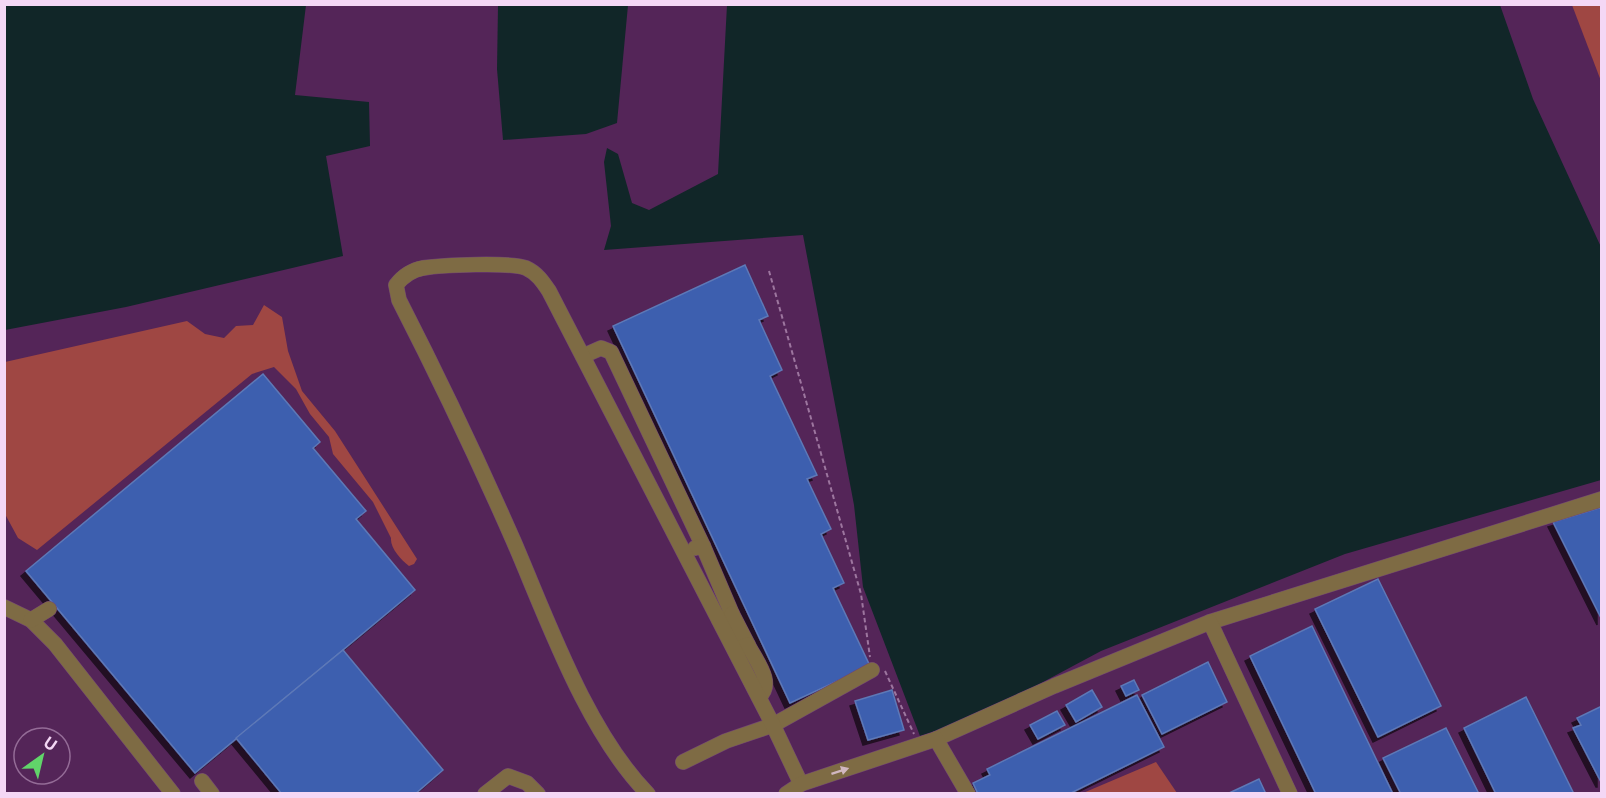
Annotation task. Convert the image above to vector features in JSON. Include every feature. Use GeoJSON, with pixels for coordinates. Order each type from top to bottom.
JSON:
{"type":"FeatureCollection","features":[{"type":"Feature","properties":{"kind":"lane"},"geometry":{"type":"LineString","coordinates":[[648,794],[622,764],[590,710],[557,641],[464,427],[399,300],[396,285],[404,275],[422,268],[496,266],[525,268],[539,277],[549,291],[684,551],[726,617],[741,647],[759,698],[801,784]]}},
{"type":"Feature","properties":{"kind":"lane"},"geometry":{"type":"LineString","coordinates":[[583,356],[601,348],[611,352],[703,546],[726,617]]}},
{"type":"Feature","properties":{"kind":"lane"},"geometry":{"type":"LineString","coordinates":[[618,422],[640,412]]}},
{"type":"Feature","properties":{"kind":"lane"},"geometry":{"type":"LineString","coordinates":[[634,455],[656,446]]}},
{"type":"Feature","properties":{"kind":"lane"},"geometry":{"type":"LineString","coordinates":[[786,794],[801,784],[920,746],[1054,686],[1210,622],[1602,499]]}},
{"type":"Feature","properties":{"kind":"lane"},"geometry":{"type":"LineString","coordinates":[[669,522],[688,514]]}},
{"type":"Feature","properties":{"kind":"lane"},"geometry":{"type":"LineString","coordinates":[[684,551],[703,546]]}},
{"type":"Feature","properties":{"kind":"lane"},"geometry":{"type":"LineString","coordinates":[[4,607],[31,620],[92,689],[173,794]]}},
{"type":"Feature","properties":{"kind":"lane"},"geometry":{"type":"LineString","coordinates":[[31,620],[49,609]]}},
{"type":"Feature","properties":{"kind":"lane"},"geometry":{"type":"LineString","coordinates":[[1210,622],[1290,794]]}},
{"type":"Feature","properties":{"kind":"lane"},"geometry":{"type":"LineString","coordinates":[[684,762],[726,741],[773,725],[872,670]]}},
{"type":"Feature","properties":{"kind":"lane"},"geometry":{"type":"LineString","coordinates":[[936,739],[968,794]]}},
{"type":"Feature","properties":{"kind":"lane"},"geometry":{"type":"LineString","coordinates":[[485,794],[508,776],[527,783],[538,794]]}},
{"type":"Feature","properties":{"kind":"lane"},"geometry":{"type":"LineString","coordinates":[[202,781],[212,794]]}},
{"type":"Feature","properties":{"kind":"path"},"geometry":{"type":"LineString","coordinates":[[769,271],[861,594],[872,670],[880,667],[884,669],[920,746]]}},
{"type":"Feature","properties":{"kind":"shaded area"},"geometry":{"type":"Polygon","coordinates":[[[5,4],[306,5],[295,95],[369,102],[370,146],[326,156],[343,256],[126,307],[5,330],[5,4]]]}},
{"type":"Feature","properties":{"kind":"shaded area"},"geometry":{"type":"Polygon","coordinates":[[[498,5],[628,5],[617,123],[586,134],[503,140],[497,69],[498,5]]]}},
{"type":"Feature","properties":{"kind":"shaded area"},"geometry":{"type":"Polygon","coordinates":[[[727,5],[1500,5],[1533,99],[1601,247],[1601,480],[1345,554],[1101,651],[974,719],[920,736],[863,587],[854,505],[803,235],[604,250],[611,226],[604,162],[607,148],[618,154],[632,203],[649,210],[718,174],[727,5]]]}},
{"type":"Feature","properties":{"kind":"shaded area"},"geometry":{"type":"Polygon","coordinates":[[[1572,5],[1601,5],[1601,81],[1572,5]]]}},
{"type":"Feature","properties":{"kind":"shaded area"},"geometry":{"type":"Polygon","coordinates":[[[264,305],[282,317],[288,351],[302,391],[335,431],[417,559],[414,564],[409,566],[392,546],[391,538],[373,502],[333,454],[329,437],[310,414],[296,389],[274,367],[252,374],[37,550],[18,538],[5,514],[5,362],[187,321],[205,334],[224,338],[236,326],[253,325],[264,305]]]}},
{"type":"Feature","properties":{"kind":"shaded area"},"geometry":{"type":"Polygon","coordinates":[[[1156,762],[1177,793],[1083,793],[1156,762]]]}},
{"type":"Feature","properties":{"kind":"building"},"geometry":{"type":"Polygon","coordinates":[[[745,265],[768,316],[759,320],[782,370],[770,376],[817,475],[807,479],[831,529],[821,534],[844,583],[833,588],[870,666],[790,703],[613,326],[745,265]]]}},
{"type":"Feature","properties":{"kind":"building"},"geometry":{"type":"Polygon","coordinates":[[[263,374],[320,442],[313,448],[366,511],[356,519],[415,590],[195,773],[26,571],[263,374]]]}},
{"type":"Feature","properties":{"kind":"building"},"geometry":{"type":"Polygon","coordinates":[[[1602,507],[1602,620],[1553,522],[1602,507]]]}},
{"type":"Feature","properties":{"kind":"building"},"geometry":{"type":"Polygon","coordinates":[[[1378,579],[1441,706],[1378,737],[1315,609],[1378,579]]]}},
{"type":"Feature","properties":{"kind":"building"},"geometry":{"type":"Polygon","coordinates":[[[1312,626],[1393,794],[1316,794],[1250,656],[1312,626]]]}},
{"type":"Feature","properties":{"kind":"building"},"geometry":{"type":"Polygon","coordinates":[[[343,650],[443,770],[415,794],[282,794],[236,738],[343,650]]]}},
{"type":"Feature","properties":{"kind":"building"},"geometry":{"type":"Polygon","coordinates":[[[1208,662],[1227,702],[1162,734],[1142,695],[1208,662]]]}},
{"type":"Feature","properties":{"kind":"building"},"geometry":{"type":"Polygon","coordinates":[[[1134,680],[1139,690],[1126,696],[1121,686],[1134,680]]]}},
{"type":"Feature","properties":{"kind":"building"},"geometry":{"type":"Polygon","coordinates":[[[892,690],[904,730],[868,740],[855,701],[892,690]]]}},
{"type":"Feature","properties":{"kind":"building"},"geometry":{"type":"Polygon","coordinates":[[[1092,690],[1102,707],[1076,722],[1066,705],[1092,690]]]}},
{"type":"Feature","properties":{"kind":"building"},"geometry":{"type":"Polygon","coordinates":[[[1137,695],[1164,747],[1069,794],[978,794],[973,783],[990,775],[987,769],[1137,695]]]}},
{"type":"Feature","properties":{"kind":"building"},"geometry":{"type":"Polygon","coordinates":[[[1526,697],[1574,794],[1496,794],[1464,728],[1526,697]]]}},
{"type":"Feature","properties":{"kind":"building"},"geometry":{"type":"Polygon","coordinates":[[[1602,706],[1601,782],[1573,728],[1581,725],[1577,718],[1602,706]]]}},
{"type":"Feature","properties":{"kind":"building"},"geometry":{"type":"Polygon","coordinates":[[[1057,711],[1065,725],[1038,739],[1030,725],[1057,711]]]}},
{"type":"Feature","properties":{"kind":"building"},"geometry":{"type":"Polygon","coordinates":[[[1446,728],[1479,794],[1401,794],[1383,758],[1446,728]]]}},
{"type":"Feature","properties":{"kind":"building"},"geometry":{"type":"Polygon","coordinates":[[[1259,779],[1266,794],[1227,794],[1259,779]]]}}]}
